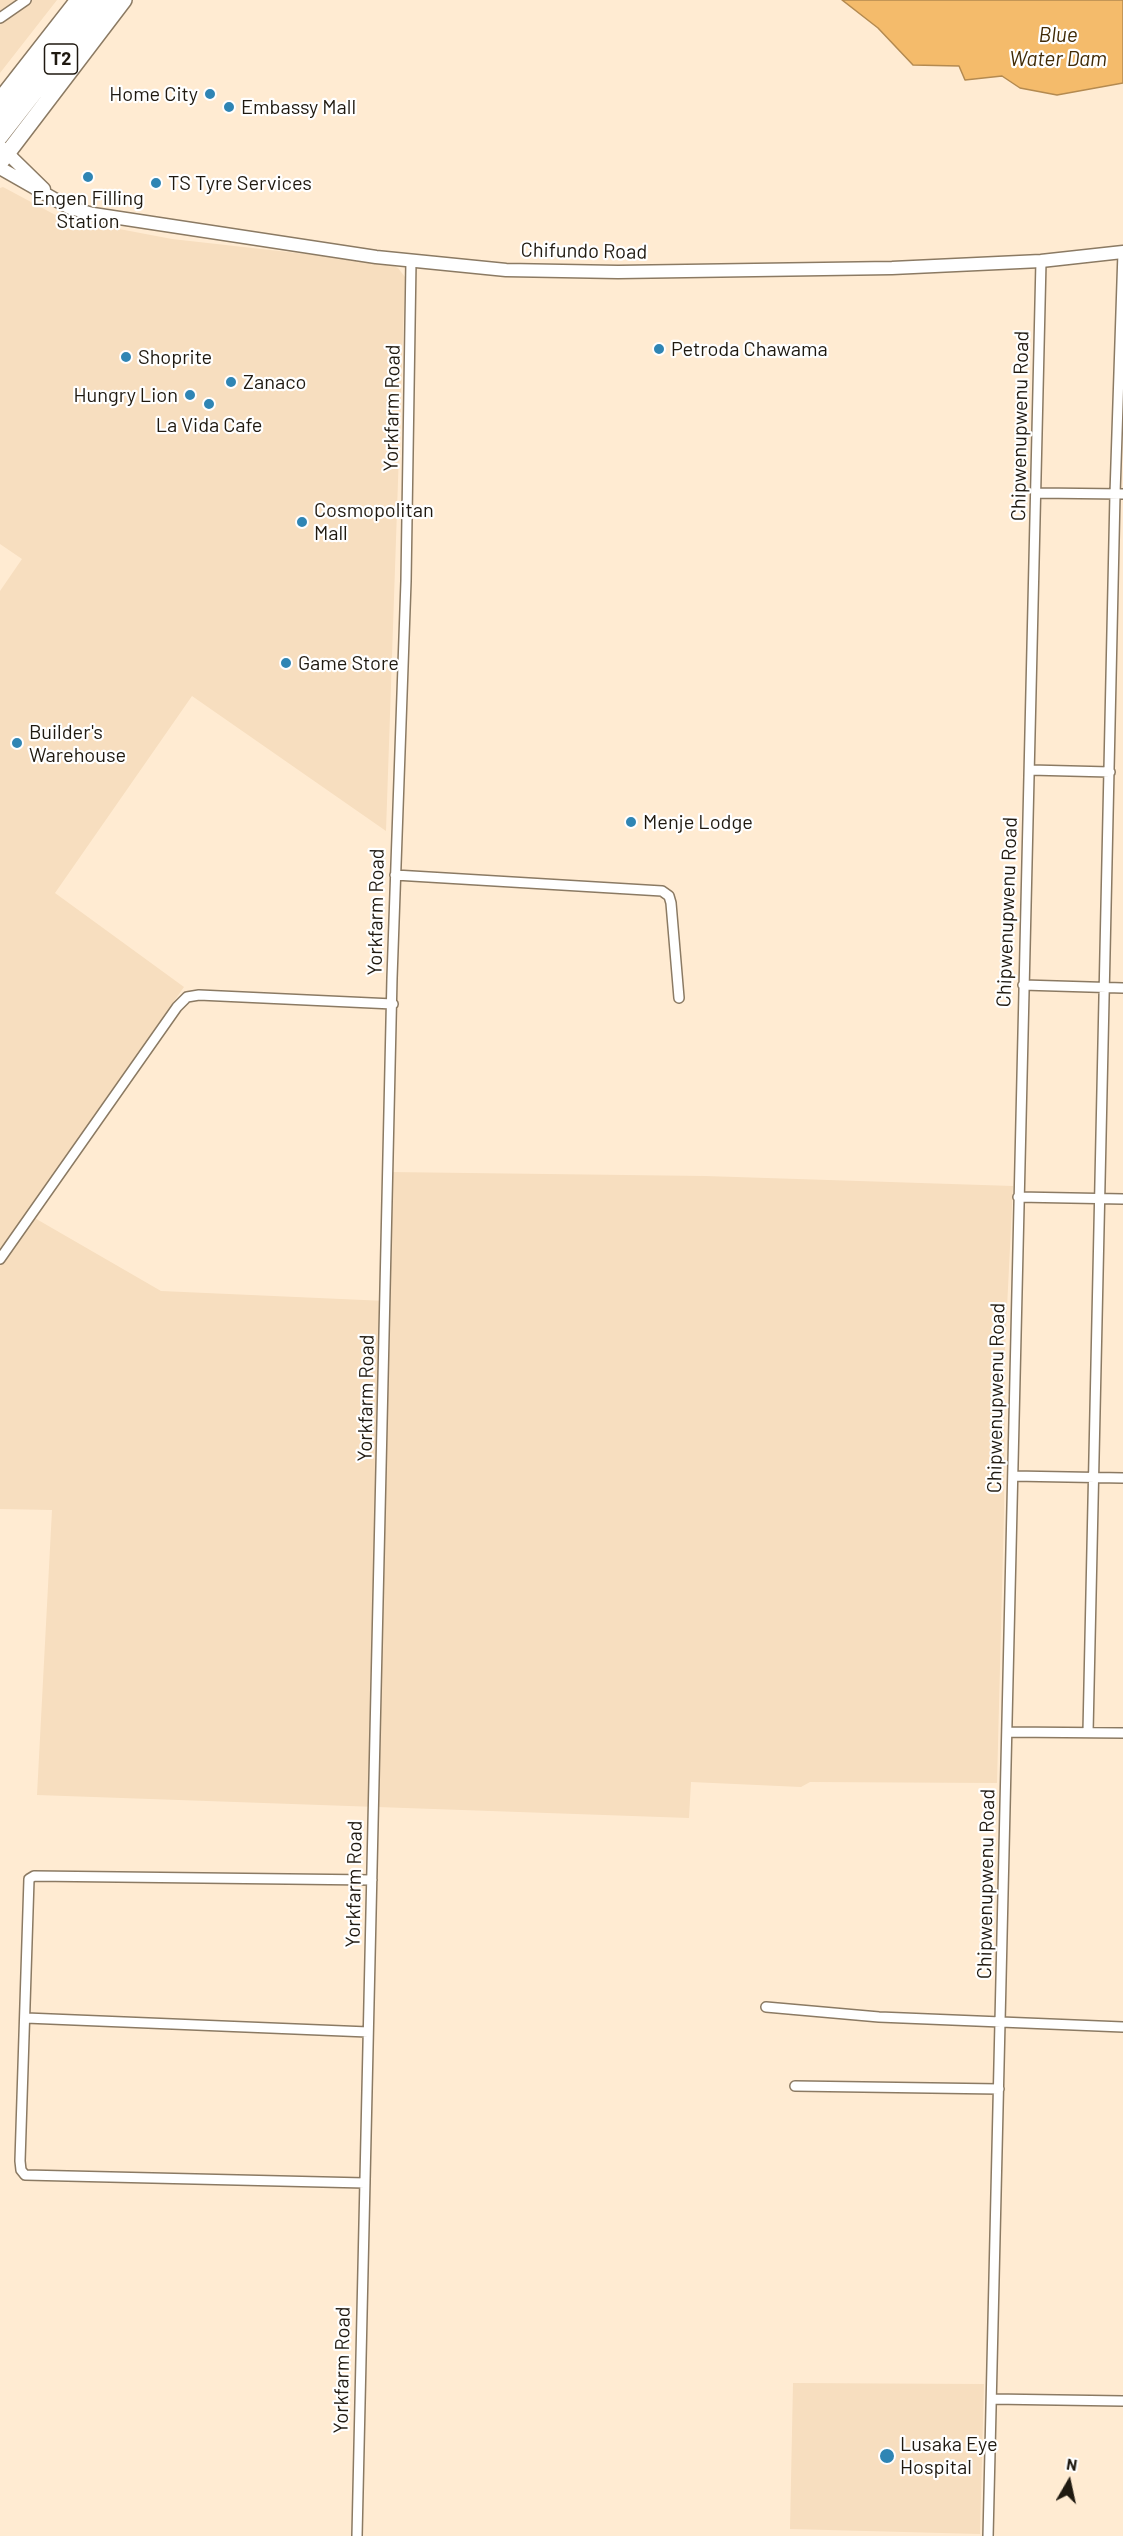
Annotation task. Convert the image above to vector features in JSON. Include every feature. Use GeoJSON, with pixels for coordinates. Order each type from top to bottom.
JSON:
{"type":"FeatureCollection","features":[{"type":"Feature","properties":{"kind":"main road","name":"T2"},"geometry":{"type":"LineString","coordinates":[[0,137],[6,112],[78,0]]}},
{"type":"Feature","properties":{"kind":"main road","name":"T2"},"geometry":{"type":"LineString","coordinates":[[6,112],[93,0]]}},
{"type":"Feature","properties":{"kind":"main road","name":"T2"},"geometry":{"type":"LineString","coordinates":[[6,112],[107,0]]}},
{"type":"Feature","properties":{"kind":"main road","name":"T2"},"geometry":{"type":"LineString","coordinates":[[3,153],[123,0]]}},
{"type":"Feature","properties":{"kind":"street"},"geometry":{"type":"LineString","coordinates":[[0,18],[26,0]]}},
{"type":"Feature","properties":{"kind":"street","name":"Chifundo Road"},"geometry":{"type":"LineString","coordinates":[[3,153],[51,197]]}},
{"type":"Feature","properties":{"kind":"street","name":"Chifundo Road"},"geometry":{"type":"LineString","coordinates":[[0,168],[70,208],[93,214],[411,261],[506,270],[618,272],[892,268],[1041,261],[1123,252]]}},
{"type":"Feature","properties":{"kind":"street"},"geometry":{"type":"LineString","coordinates":[[1088,1732],[1123,252]]}},
{"type":"Feature","properties":{"kind":"street","name":"Yorkfarm Road"},"geometry":{"type":"LineString","coordinates":[[357,2536],[395,875],[406,581],[411,261]]}},
{"type":"Feature","properties":{"kind":"street","name":"Chipwenupwenu Road"},"geometry":{"type":"LineString","coordinates":[[988,2536],[1041,261]]}},
{"type":"Feature","properties":{"kind":"street"},"geometry":{"type":"LineString","coordinates":[[1037,493],[1119,494]]}},
{"type":"Feature","properties":{"kind":"street"},"geometry":{"type":"LineString","coordinates":[[1029,770],[1110,772]]}},
{"type":"Feature","properties":{"kind":"street"},"geometry":{"type":"LineString","coordinates":[[395,875],[662,891],[671,903],[679,998]]}},
{"type":"Feature","properties":{"kind":"street"},"geometry":{"type":"LineString","coordinates":[[1023,986],[1123,988]]}},
{"type":"Feature","properties":{"kind":"street"},"geometry":{"type":"LineString","coordinates":[[0,1258],[182,1001],[199,994],[393,1004]]}},
{"type":"Feature","properties":{"kind":"street"},"geometry":{"type":"LineString","coordinates":[[1018,1197],[1123,1199]]}},
{"type":"Feature","properties":{"kind":"street"},"geometry":{"type":"LineString","coordinates":[[1013,1476],[1123,1478]]}},
{"type":"Feature","properties":{"kind":"street"},"geometry":{"type":"LineString","coordinates":[[1007,1732],[1123,1733]]}},
{"type":"Feature","properties":{"kind":"street"},"geometry":{"type":"LineString","coordinates":[[365,2183],[26,2175],[21,2170],[20,2161],[26,2018],[27,1884],[33,1876],[372,1880]]}},
{"type":"Feature","properties":{"kind":"street"},"geometry":{"type":"LineString","coordinates":[[765,2007],[879,2017],[1123,2026]]}},
{"type":"Feature","properties":{"kind":"street"},"geometry":{"type":"LineString","coordinates":[[26,2018],[368,2032]]}},
{"type":"Feature","properties":{"kind":"street"},"geometry":{"type":"LineString","coordinates":[[795,2086],[999,2089]]}},
{"type":"Feature","properties":{"kind":"street"},"geometry":{"type":"LineString","coordinates":[[992,2399],[1123,2401]]}},
{"type":"Feature","properties":{"kind":"shaded area"},"geometry":{"type":"Polygon","coordinates":[[[0,0],[57,0],[0,73],[0,0]]]}},
{"type":"Feature","properties":{"kind":"shaded area"},"geometry":{"type":"Polygon","coordinates":[[[3,187],[61,218],[172,239],[386,263],[398,268],[405,277],[386,831],[192,696],[55,893],[184,987],[26,1213],[161,1291],[386,1301],[389,1172],[705,1176],[1013,1186],[1005,1349],[1004,1512],[997,1783],[810,1782],[801,1787],[691,1782],[689,1818],[37,1795],[52,1510],[0,1509],[0,591],[22,559],[0,544],[0,188],[3,187]]]}},
{"type":"Feature","properties":{"kind":"shaded area","name":"Lusaka Eye Hospital"},"geometry":{"type":"Polygon","coordinates":[[[793,2383],[984,2384],[980,2534],[790,2529],[793,2383]]]}},
{"type":"Feature","properties":{"kind":"water","name":"Blue Water Dam"},"geometry":{"type":"Polygon","coordinates":[[[842,0],[1123,0],[1123,83],[1057,95],[1020,88],[1002,76],[965,80],[959,66],[913,65],[878,28],[842,0]]]}},
{"type":"Feature","properties":{"kind":"place","name":"Home City"},"geometry":{"type":"Point","coordinates":[210,94]}},
{"type":"Feature","properties":{"kind":"place","name":"Embassy Mall"},"geometry":{"type":"Point","coordinates":[229,107]}},
{"type":"Feature","properties":{"kind":"place","name":"Engen Filling Station"},"geometry":{"type":"Point","coordinates":[88,177]}},
{"type":"Feature","properties":{"kind":"place","name":"TS Tyre Services"},"geometry":{"type":"Point","coordinates":[156,183]}},
{"type":"Feature","properties":{"kind":"place","name":"Petroda Chawama"},"geometry":{"type":"Point","coordinates":[659,349]}},
{"type":"Feature","properties":{"kind":"place","name":"Shoprite"},"geometry":{"type":"Point","coordinates":[126,357]}},
{"type":"Feature","properties":{"kind":"place","name":"Zanaco"},"geometry":{"type":"Point","coordinates":[231,382]}},
{"type":"Feature","properties":{"kind":"place","name":"Hungry Lion"},"geometry":{"type":"Point","coordinates":[190,395]}},
{"type":"Feature","properties":{"kind":"place","name":"La Vida Cafe"},"geometry":{"type":"Point","coordinates":[209,404]}},
{"type":"Feature","properties":{"kind":"place","name":"Cosmopolitan Mall"},"geometry":{"type":"Point","coordinates":[302,522]}},
{"type":"Feature","properties":{"kind":"place","name":"Game Store"},"geometry":{"type":"Point","coordinates":[286,663]}},
{"type":"Feature","properties":{"kind":"place","name":"Builder's Warehouse"},"geometry":{"type":"Point","coordinates":[17,743]}},
{"type":"Feature","properties":{"kind":"place","name":"Menje Lodge"},"geometry":{"type":"Point","coordinates":[631,822]}},
{"type":"Feature","properties":{"kind":"place","name":"Lusaka Eye Hospital"},"geometry":{"type":"Point","coordinates":[887,2456]}}]}
